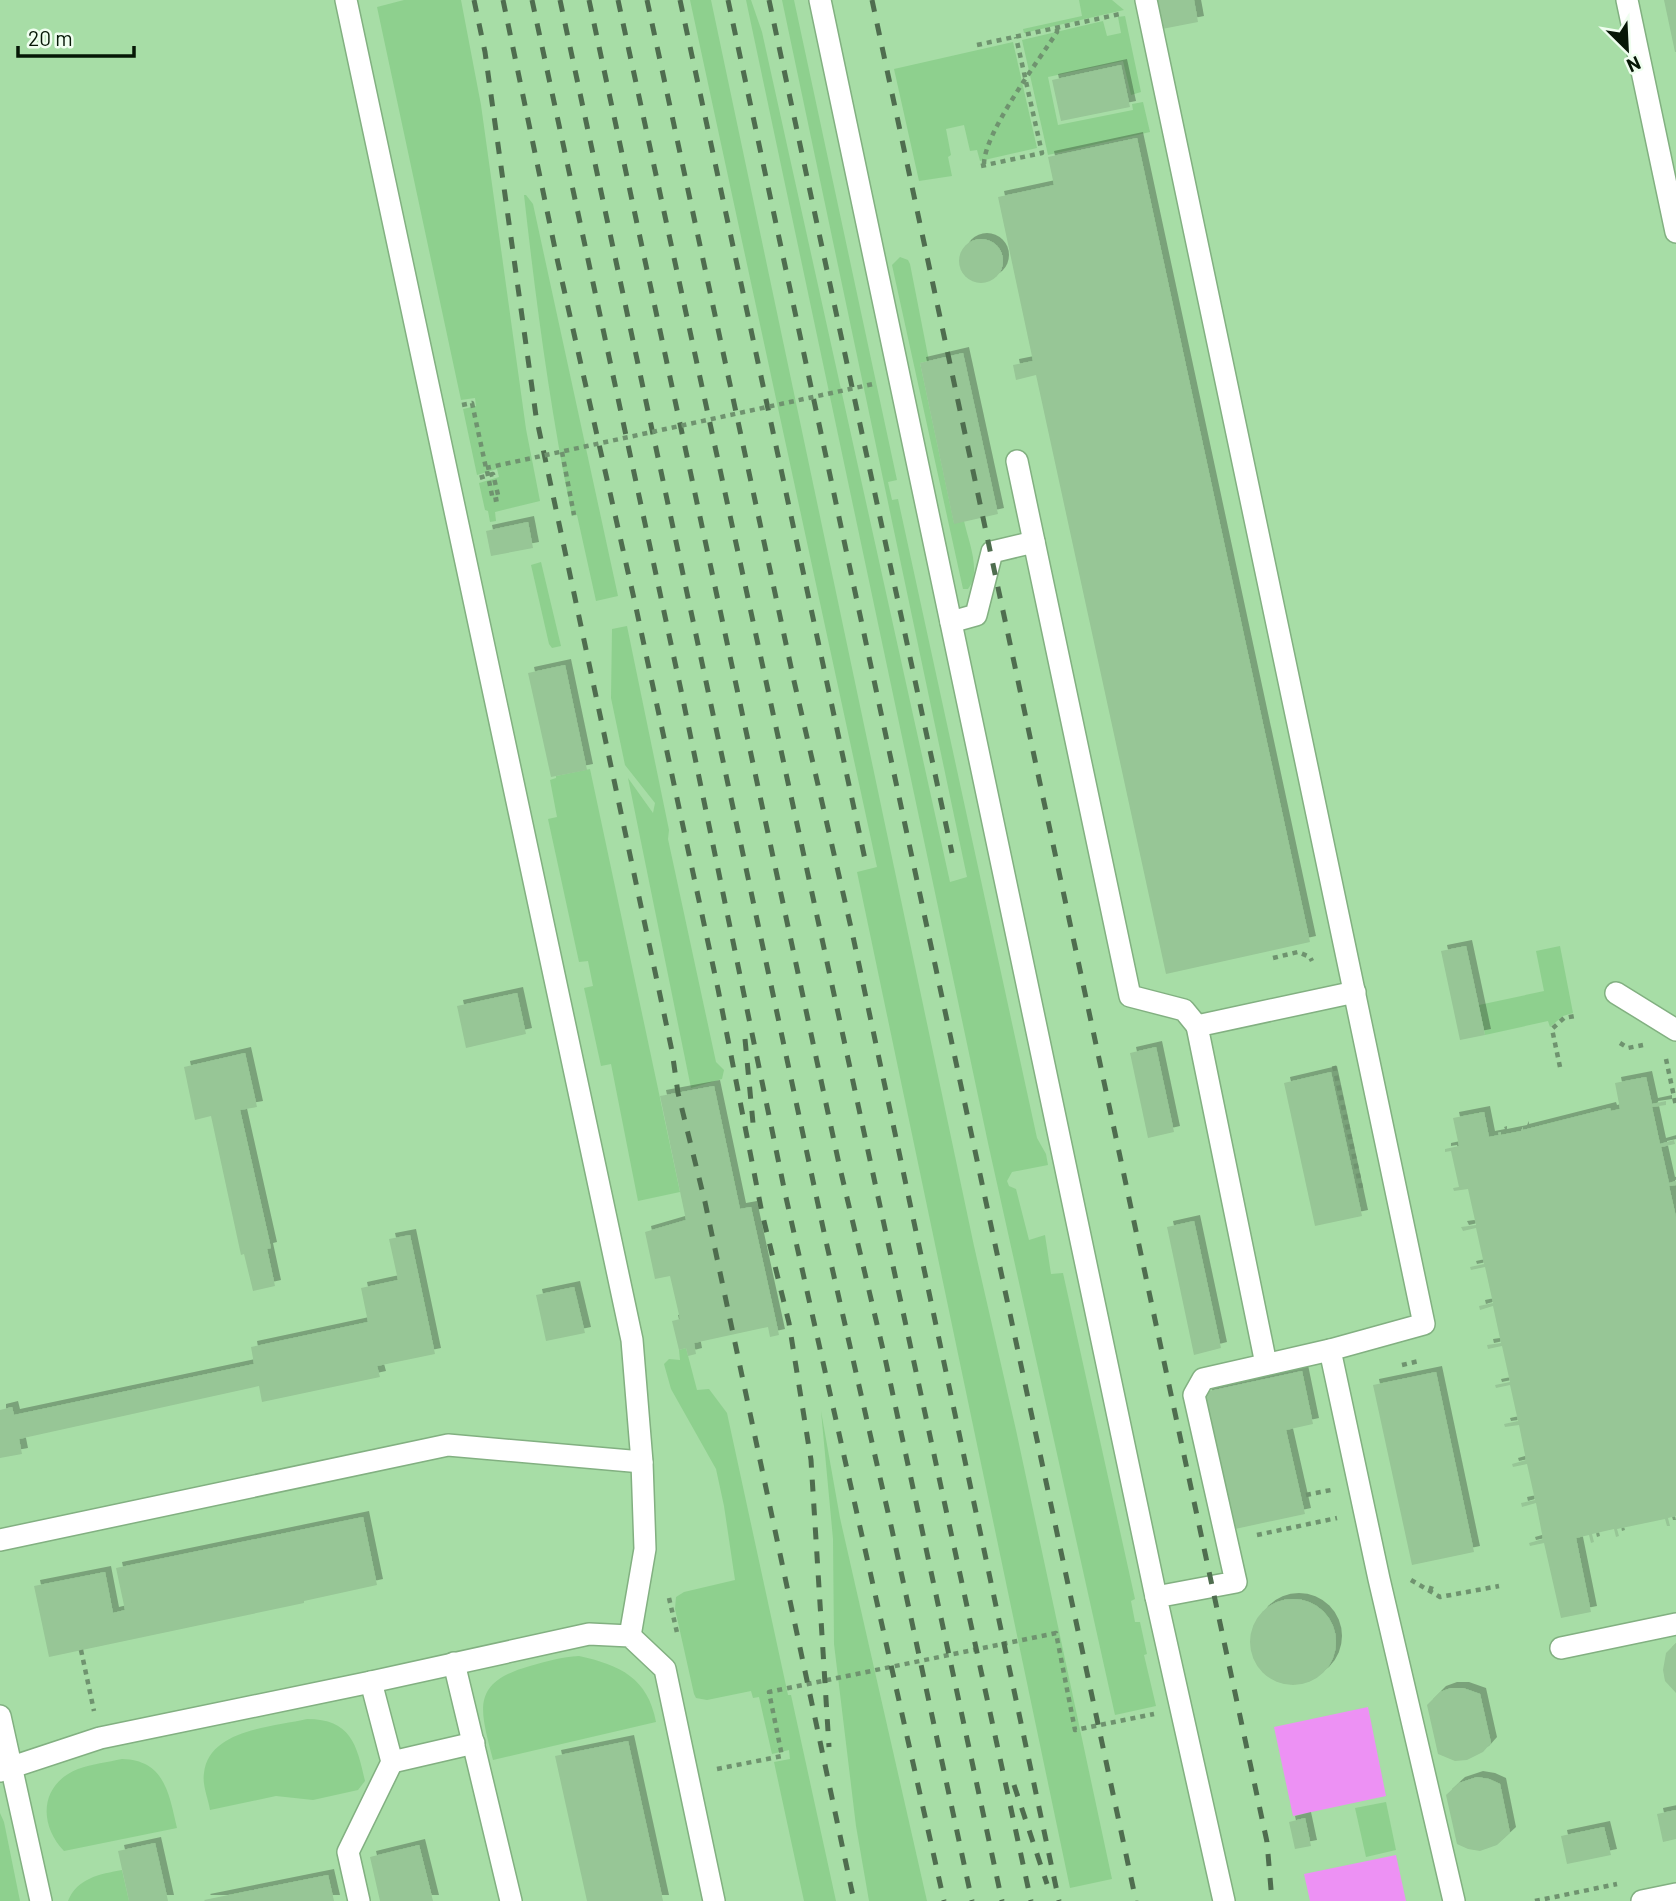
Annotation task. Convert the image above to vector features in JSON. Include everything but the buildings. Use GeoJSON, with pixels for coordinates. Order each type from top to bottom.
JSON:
{"type":"FeatureCollection","features":[{"type":"Feature","properties":{"kind":"lane"},"geometry":{"type":"LineString","coordinates":[[346,0],[632,1340],[642,1462],[645,1549],[631,1636]]}},
{"type":"Feature","properties":{"kind":"lane"},"geometry":{"type":"LineString","coordinates":[[820,0],[1156,1597],[1224,1901]]}},
{"type":"Feature","properties":{"kind":"lane"},"geometry":{"type":"LineString","coordinates":[[1146,0],[1424,1324],[1330,1350],[1203,1379],[1194,1395],[1236,1582],[1156,1597]]}},
{"type":"Feature","properties":{"kind":"lane"},"geometry":{"type":"LineString","coordinates":[[1627,0],[1676,232]]}},
{"type":"Feature","properties":{"kind":"lane"},"geometry":{"type":"LineString","coordinates":[[1017,461],[1130,996],[1184,1010],[1197,1026],[1266,1364]]}},
{"type":"Feature","properties":{"kind":"lane"},"geometry":{"type":"LineString","coordinates":[[951,622],[976,615],[992,552],[1034,542]]}},
{"type":"Feature","properties":{"kind":"lane"},"geometry":{"type":"LineString","coordinates":[[1197,1026],[1355,992]]}},
{"type":"Feature","properties":{"kind":"lane"},"geometry":{"type":"LineString","coordinates":[[1616,993],[1676,1030]]}},
{"type":"Feature","properties":{"kind":"lane"},"geometry":{"type":"LineString","coordinates":[[1330,1350],[1382,1591],[1454,1901]]}},
{"type":"Feature","properties":{"kind":"lane"},"geometry":{"type":"LineString","coordinates":[[0,1540],[448,1445],[642,1462]]}},
{"type":"Feature","properties":{"kind":"lane"},"geometry":{"type":"LineString","coordinates":[[1561,1648],[1676,1624]]}},
{"type":"Feature","properties":{"kind":"lane"},"geometry":{"type":"LineString","coordinates":[[6,1770],[100,1738],[589,1634],[631,1636],[665,1669],[714,1901]]}},
{"type":"Feature","properties":{"kind":"lane"},"geometry":{"type":"LineString","coordinates":[[454,1663],[512,1901]]}},
{"type":"Feature","properties":{"kind":"lane"},"geometry":{"type":"LineString","coordinates":[[359,1901],[348,1852],[392,1762],[371,1682]]}},
{"type":"Feature","properties":{"kind":"lane"},"geometry":{"type":"LineString","coordinates":[[0,1716],[6,1770],[41,1901]]}},
{"type":"Feature","properties":{"kind":"lane"},"geometry":{"type":"LineString","coordinates":[[392,1762],[474,1743]]}},
{"type":"Feature","properties":{"kind":"lane"},"geometry":{"type":"LineString","coordinates":[[1642,1901],[1676,1894]]}},
{"type":"Feature","properties":{"kind":"path"},"geometry":{"type":"LineString","coordinates":[[977,45],[1128,12]]}},
{"type":"Feature","properties":{"kind":"path"},"geometry":{"type":"LineString","coordinates":[[1016,37],[1026,80],[1042,153],[982,165],[985,152],[1003,116],[1026,80],[1058,32],[1057,28]]}},
{"type":"Feature","properties":{"kind":"path"},"geometry":{"type":"LineString","coordinates":[[486,468],[873,384]]}},
{"type":"Feature","properties":{"kind":"path"},"geometry":{"type":"LineString","coordinates":[[459,405],[472,402],[486,468],[489,481],[491,491],[494,500],[499,499],[493,474],[484,477],[475,480]]}},
{"type":"Feature","properties":{"kind":"path"},"geometry":{"type":"LineString","coordinates":[[562,452],[574,515]]}},
{"type":"Feature","properties":{"kind":"path"},"geometry":{"type":"LineString","coordinates":[[1273,958],[1298,952],[1310,957],[1312,961]]}},
{"type":"Feature","properties":{"kind":"path"},"geometry":{"type":"LineString","coordinates":[[1560,1067],[1552,1029],[1564,1018],[1575,1016]]}},
{"type":"Feature","properties":{"kind":"path"},"geometry":{"type":"LineString","coordinates":[[1620,1043],[1628,1048],[1648,1044]]}},
{"type":"Feature","properties":{"kind":"path"},"geometry":{"type":"LineString","coordinates":[[1664,1053],[1676,1106]]}},
{"type":"Feature","properties":{"kind":"path"},"geometry":{"type":"LineString","coordinates":[[1334,1066],[1362,1192]]}},
{"type":"Feature","properties":{"kind":"path"},"geometry":{"type":"LineString","coordinates":[[1399,1365],[1419,1361]]}},
{"type":"Feature","properties":{"kind":"path"},"geometry":{"type":"LineString","coordinates":[[1306,1495],[1339,1488]]}},
{"type":"Feature","properties":{"kind":"path"},"geometry":{"type":"LineString","coordinates":[[1227,1542],[1345,1516]]}},
{"type":"Feature","properties":{"kind":"path"},"geometry":{"type":"LineString","coordinates":[[1402,1575],[1440,1597],[1499,1586]]}},
{"type":"Feature","properties":{"kind":"path"},"geometry":{"type":"LineString","coordinates":[[1430,1591],[1433,1583]]}},
{"type":"Feature","properties":{"kind":"path"},"geometry":{"type":"LineString","coordinates":[[707,1771],[782,1756],[769,1692],[1056,1633],[1075,1730],[1162,1713]]}},
{"type":"Feature","properties":{"kind":"path"},"geometry":{"type":"LineString","coordinates":[[80,1650],[96,1720]]}},
{"type":"Feature","properties":{"kind":"path"},"geometry":{"type":"LineString","coordinates":[[1535,1901],[1621,1883]]}},
{"type":"Feature","properties":{"kind":"shaded area"},"geometry":{"type":"Polygon","coordinates":[[[0,0],[1676,0],[1676,1901],[0,1901],[0,0]]]}},
{"type":"Feature","properties":{"kind":"shaded area"},"geometry":{"type":"Polygon","coordinates":[[[404,0],[461,0],[481,105],[526,429],[540,501],[495,512],[496,521],[490,522],[479,483],[499,477],[497,469],[477,475],[463,409],[476,406],[475,398],[461,400],[377,7],[404,0]]]}},
{"type":"Feature","properties":{"kind":"shaded area"},"geometry":{"type":"Polygon","coordinates":[[[690,0],[711,0],[974,1246],[1112,1879],[1070,1888],[857,872],[877,867],[690,0]]]}},
{"type":"Feature","properties":{"kind":"shaded area"},"geometry":{"type":"Polygon","coordinates":[[[746,0],[751,0],[762,32],[950,882],[967,877],[782,0],[794,0],[897,480],[888,482],[892,500],[898,499],[1037,1138],[1046,1154],[1048,1165],[1012,1172],[1007,1181],[1009,1186],[1016,1189],[1029,1240],[1045,1235],[1051,1274],[1063,1273],[1135,1599],[1131,1601],[1135,1622],[1140,1622],[1147,1654],[1144,1655],[1156,1706],[1115,1715],[988,1143],[746,0]]]}},
{"type":"Feature","properties":{"kind":"shaded area"},"geometry":{"type":"Polygon","coordinates":[[[1079,0],[1112,0],[1124,10],[1024,33],[1023,29],[1082,16],[1079,0]]]}},
{"type":"Feature","properties":{"kind":"shaded area"},"geometry":{"type":"Polygon","coordinates":[[[1125,16],[1141,92],[1131,95],[1123,61],[1048,77],[1058,125],[1133,110],[1132,104],[1143,102],[1150,132],[1048,155],[1022,40],[1103,21],[1107,36],[1121,33],[1118,17],[1125,16]]]}},
{"type":"Feature","properties":{"kind":"shaded area"},"geometry":{"type":"Polygon","coordinates":[[[1013,42],[1037,148],[980,161],[977,150],[970,151],[964,125],[946,129],[952,176],[919,181],[894,69],[1013,42]]]}},
{"type":"Feature","properties":{"kind":"shaded area"},"geometry":{"type":"Polygon","coordinates":[[[524,195],[533,204],[618,596],[596,601],[577,515],[572,516],[557,436],[524,195]]]}},
{"type":"Feature","properties":{"kind":"shaded area"},"geometry":{"type":"Polygon","coordinates":[[[900,257],[908,260],[910,264],[929,361],[920,363],[954,523],[964,521],[973,556],[974,574],[968,589],[963,589],[892,265],[900,257]]]}},
{"type":"Feature","properties":{"kind":"shaded area"},"geometry":{"type":"Polygon","coordinates":[[[541,562],[561,646],[552,648],[531,565],[541,562]]]}},
{"type":"Feature","properties":{"kind":"shaded area"},"geometry":{"type":"Polygon","coordinates":[[[627,626],[669,830],[668,839],[716,1062],[724,1070],[722,1079],[691,1088],[628,778],[653,813],[655,803],[625,765],[611,698],[612,629],[627,626]]]}},
{"type":"Feature","properties":{"kind":"shaded area"},"geometry":{"type":"Polygon","coordinates":[[[590,769],[680,1192],[638,1201],[611,1064],[601,1066],[584,988],[593,986],[588,961],[579,962],[548,819],[557,817],[550,780],[556,776],[590,769]]]}},
{"type":"Feature","properties":{"kind":"shaded area"},"geometry":{"type":"Polygon","coordinates":[[[1560,946],[1573,1013],[1563,1016],[1550,1027],[1548,1021],[1485,1035],[1479,1005],[1544,991],[1536,951],[1560,946]]]}},
{"type":"Feature","properties":{"kind":"shaded area"},"geometry":{"type":"Polygon","coordinates":[[[686,1348],[697,1390],[709,1389],[727,1413],[836,1901],[804,1901],[774,1762],[790,1759],[789,1750],[772,1754],[759,1697],[753,1698],[751,1691],[707,1700],[696,1698],[694,1694],[675,1609],[676,1597],[684,1592],[735,1580],[716,1469],[671,1389],[664,1364],[669,1359],[680,1360],[679,1350],[686,1348]]]}},
{"type":"Feature","properties":{"kind":"shaded area"},"geometry":{"type":"Polygon","coordinates":[[[821,1411],[840,1518],[927,1901],[869,1901],[856,1826],[834,1644],[833,1539],[821,1411]]]}},
{"type":"Feature","properties":{"kind":"shaded area"},"geometry":{"type":"Polygon","coordinates":[[[579,1656],[607,1664],[630,1676],[646,1694],[656,1722],[493,1760],[483,1712],[488,1690],[511,1673],[548,1661],[579,1656]]]}},
{"type":"Feature","properties":{"kind":"shaded area"},"geometry":{"type":"Polygon","coordinates":[[[1368,1707],[1386,1796],[1293,1816],[1274,1727],[1368,1707]]]}},
{"type":"Feature","properties":{"kind":"shaded area"},"geometry":{"type":"Polygon","coordinates":[[[307,1719],[334,1724],[350,1736],[359,1756],[365,1781],[358,1790],[313,1800],[276,1796],[210,1810],[204,1787],[204,1773],[208,1758],[217,1747],[245,1732],[307,1719]]]}},
{"type":"Feature","properties":{"kind":"shaded area"},"geometry":{"type":"Polygon","coordinates":[[[122,1759],[148,1765],[156,1772],[167,1791],[177,1828],[64,1851],[50,1829],[47,1817],[50,1794],[56,1784],[78,1769],[122,1759]]]}},
{"type":"Feature","properties":{"kind":"shaded area"},"geometry":{"type":"Polygon","coordinates":[[[1386,1802],[1396,1850],[1366,1857],[1355,1808],[1386,1802]]]}},
{"type":"Feature","properties":{"kind":"shaded area"},"geometry":{"type":"Polygon","coordinates":[[[0,1813],[4,1822],[20,1901],[0,1901],[0,1813]]]}},
{"type":"Feature","properties":{"kind":"shaded area"},"geometry":{"type":"Polygon","coordinates":[[[1396,1855],[1406,1901],[1310,1901],[1304,1874],[1396,1855]]]}},
{"type":"Feature","properties":{"kind":"shaded area"},"geometry":{"type":"Polygon","coordinates":[[[122,1870],[129,1901],[68,1901],[83,1882],[122,1870]]]}},
{"type":"Feature","properties":{"kind":"railway"},"geometry":{"type":"LineString","coordinates":[[474,0],[485,52],[536,416],[672,1051],[678,1093],[705,1202],[854,1901]]}},
{"type":"Feature","properties":{"kind":"railway"},"geometry":{"type":"LineString","coordinates":[[503,0],[558,263],[718,989],[762,1213],[789,1323],[811,1460],[829,1747]]}},
{"type":"Feature","properties":{"kind":"railway"},"geometry":{"type":"LineString","coordinates":[[532,0],[682,695],[785,1193],[944,1901]]}},
{"type":"Feature","properties":{"kind":"railway"},"geometry":{"type":"LineString","coordinates":[[560,0],[825,1237],[972,1901]]}},
{"type":"Feature","properties":{"kind":"railway"},"geometry":{"type":"LineString","coordinates":[[589,0],[839,1164],[885,1358],[1002,1901]]}},
{"type":"Feature","properties":{"kind":"railway"},"geometry":{"type":"LineString","coordinates":[[618,0],[1031,1901]]}},
{"type":"Feature","properties":{"kind":"railway"},"geometry":{"type":"LineString","coordinates":[[647,0],[794,681],[852,932],[1059,1901]]}},
{"type":"Feature","properties":{"kind":"railway"},"geometry":{"type":"LineString","coordinates":[[680,0],[866,864]]}},
{"type":"Feature","properties":{"kind":"railway"},"geometry":{"type":"LineString","coordinates":[[728,0],[1136,1901]]}},
{"type":"Feature","properties":{"kind":"railway"},"geometry":{"type":"LineString","coordinates":[[769,0],[952,853]]}},
{"type":"Feature","properties":{"kind":"railway"},"geometry":{"type":"LineString","coordinates":[[872,0],[1267,1842],[1272,1901]]}},
{"type":"Feature","properties":{"kind":"railway"},"geometry":{"type":"LineString","coordinates":[[745,1039],[753,1123]]}},
{"type":"Feature","properties":{"kind":"railway"},"geometry":{"type":"LineString","coordinates":[[1014,1785],[1047,1884]]}}]}
